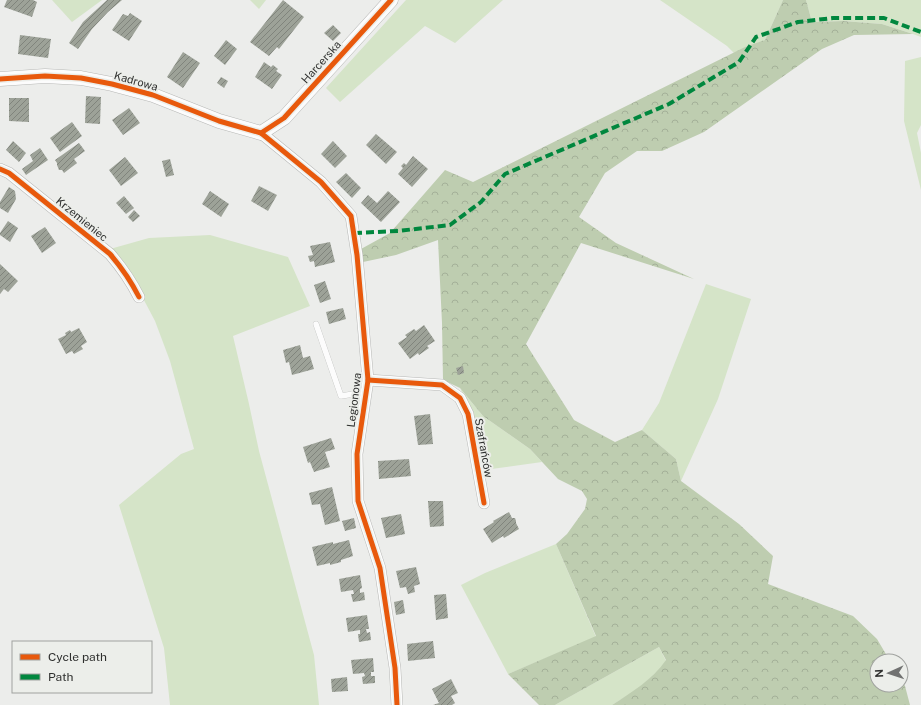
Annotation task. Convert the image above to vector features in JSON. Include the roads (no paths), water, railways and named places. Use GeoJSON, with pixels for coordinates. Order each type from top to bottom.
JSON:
{"type":"FeatureCollection","features":[{"type":"Feature","properties":{"kind":"street","name":"Harcerska"},"geometry":{"type":"LineString","coordinates":[[261,133],[284,118],[391,0]]}},
{"type":"Feature","properties":{"kind":"street","name":"Kadrowa"},"geometry":{"type":"LineString","coordinates":[[0,79],[45,76],[81,78],[112,84],[153,95],[219,121],[261,133]]}},
{"type":"Feature","properties":{"kind":"street","name":"Legionowa"},"geometry":{"type":"LineString","coordinates":[[261,133],[321,182],[351,216],[358,263],[368,380],[357,454],[358,501],[380,568],[395,668],[397,705]]}},
{"type":"Feature","properties":{"kind":"street","name":"Krzemieniec"},"geometry":{"type":"LineString","coordinates":[[0,169],[9,173],[110,254],[132,282],[139,297]]}},
{"type":"Feature","properties":{"kind":"street","name":"Szafrańców"},"geometry":{"type":"LineString","coordinates":[[368,380],[442,385],[460,398],[468,414],[484,503]]}},
{"type":"Feature","properties":{"kind":"lane"},"geometry":{"type":"LineString","coordinates":[[316,324],[341,396],[366,392]]}}]}
